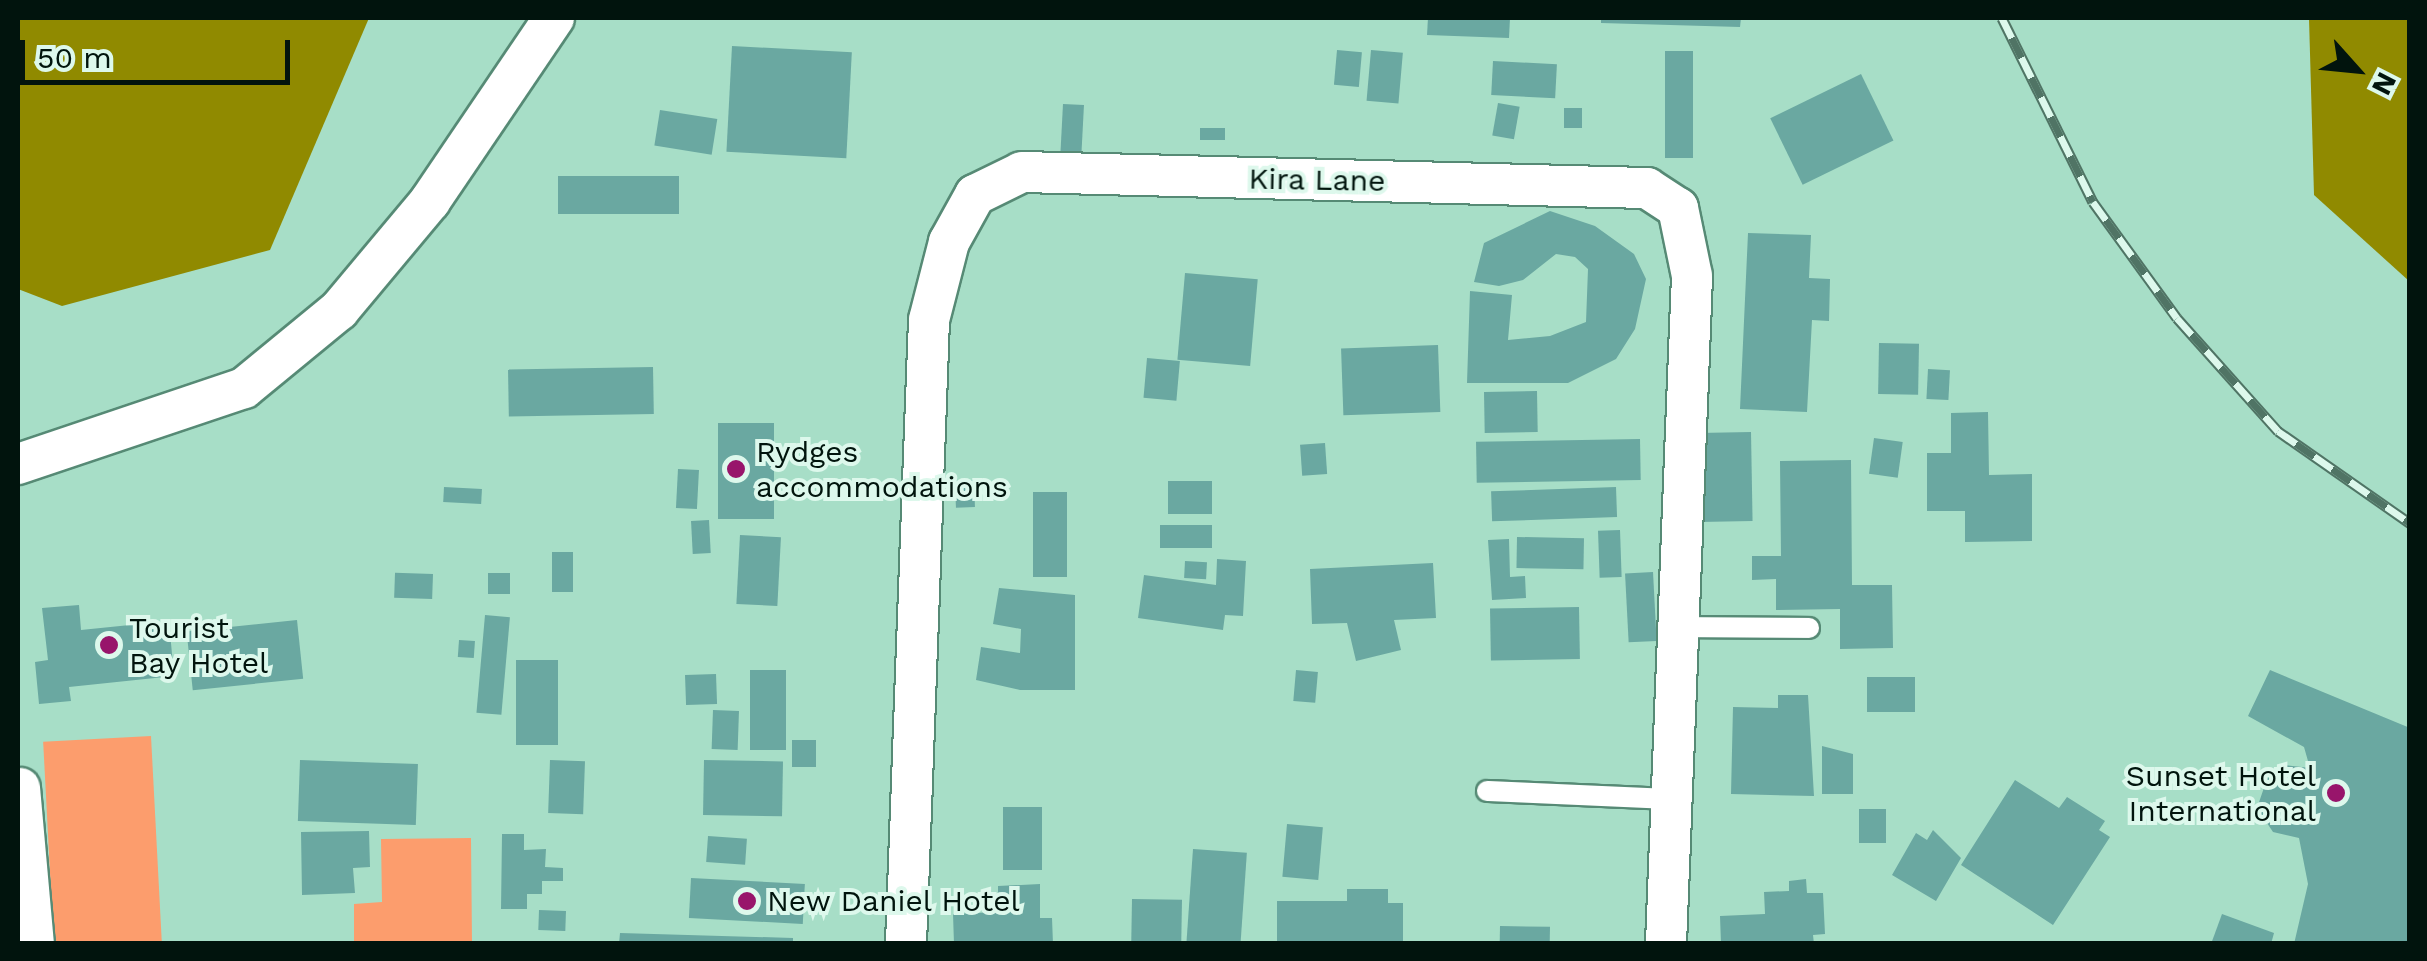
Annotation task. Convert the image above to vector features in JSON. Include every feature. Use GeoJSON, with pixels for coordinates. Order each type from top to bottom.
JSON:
{"type":"FeatureCollection","features":[{"type":"Feature","properties":{"kind":"street"},"geometry":{"type":"LineString","coordinates":[[18,464],[244,388],[339,310],[430,201],[554,18]]}},
{"type":"Feature","properties":{"kind":"street","name":"Kira Lane"},"geometry":{"type":"LineString","coordinates":[[906,944],[929,320],[949,242],[975,195],[1022,172],[1647,188],[1678,208],[1692,276],[1666,944]]}},
{"type":"Feature","properties":{"kind":"street"},"geometry":{"type":"LineString","coordinates":[[20,788],[34,944]]}},
{"type":"Feature","properties":{"kind":"lane"},"geometry":{"type":"LineString","coordinates":[[1678,628],[1809,628]]}},
{"type":"Feature","properties":{"kind":"lane"},"geometry":{"type":"LineString","coordinates":[[1488,791],[1671,799]]}},
{"type":"Feature","properties":{"kind":"shaded area"},"geometry":{"type":"Polygon","coordinates":[[[18,18],[369,18],[270,250],[62,306],[18,289],[18,18]]]}},
{"type":"Feature","properties":{"kind":"shaded area"},"geometry":{"type":"Polygon","coordinates":[[[2309,18],[2409,18],[2409,281],[2314,195],[2309,18]]]}},
{"type":"Feature","properties":{"kind":"shaded area"},"geometry":{"type":"Polygon","coordinates":[[[151,736],[162,943],[54,944],[43,742],[151,736]]]}},
{"type":"Feature","properties":{"kind":"shaded area"},"geometry":{"type":"Polygon","coordinates":[[[471,838],[472,943],[354,943],[354,904],[382,902],[381,839],[471,838]]]}},
{"type":"Feature","properties":{"kind":"building"},"geometry":{"type":"Polygon","coordinates":[[[1428,18],[1510,18],[1509,38],[1427,35],[1428,18]]]}},
{"type":"Feature","properties":{"kind":"building"},"geometry":{"type":"Polygon","coordinates":[[[1601,18],[1741,18],[1740,27],[1601,23],[1601,18]]]}},
{"type":"Feature","properties":{"kind":"building"},"geometry":{"type":"Polygon","coordinates":[[[732,46],[852,52],[846,158],[726,152],[732,46]]]}},
{"type":"Feature","properties":{"kind":"building"},"geometry":{"type":"Polygon","coordinates":[[[1337,50],[1362,52],[1359,87],[1334,85],[1337,50]]]}},
{"type":"Feature","properties":{"kind":"building"},"geometry":{"type":"Polygon","coordinates":[[[1371,50],[1403,53],[1398,104],[1367,101],[1371,50]]]}},
{"type":"Feature","properties":{"kind":"building"},"geometry":{"type":"Polygon","coordinates":[[[1665,51],[1693,51],[1693,158],[1665,158],[1665,51]]]}},
{"type":"Feature","properties":{"kind":"building"},"geometry":{"type":"Polygon","coordinates":[[[1493,61],[1557,64],[1555,98],[1491,95],[1493,61]]]}},
{"type":"Feature","properties":{"kind":"building"},"geometry":{"type":"Polygon","coordinates":[[[1861,74],[1893,141],[1803,185],[1770,118],[1861,74]]]}},
{"type":"Feature","properties":{"kind":"building"},"geometry":{"type":"Polygon","coordinates":[[[1498,103],[1520,107],[1514,139],[1492,135],[1498,103]]]}},
{"type":"Feature","properties":{"kind":"building"},"geometry":{"type":"Polygon","coordinates":[[[1063,104],[1084,105],[1081,153],[1060,152],[1063,104]]]}},
{"type":"Feature","properties":{"kind":"building"},"geometry":{"type":"Polygon","coordinates":[[[1564,108],[1582,108],[1582,128],[1564,128],[1564,108]]]}},
{"type":"Feature","properties":{"kind":"building"},"geometry":{"type":"Polygon","coordinates":[[[660,110],[717,119],[712,155],[654,146],[660,110]]]}},
{"type":"Feature","properties":{"kind":"building"},"geometry":{"type":"Polygon","coordinates":[[[1200,128],[1225,128],[1225,140],[1200,140],[1200,128]]]}},
{"type":"Feature","properties":{"kind":"building"},"geometry":{"type":"Polygon","coordinates":[[[558,176],[679,176],[679,214],[558,214],[558,176]]]}},
{"type":"Feature","properties":{"kind":"building"},"geometry":{"type":"Polygon","coordinates":[[[1550,211],[1595,226],[1634,254],[1646,279],[1635,329],[1616,359],[1568,383],[1467,383],[1470,291],[1512,295],[1508,340],[1550,336],[1586,322],[1588,269],[1575,257],[1556,254],[1523,280],[1499,286],[1474,282],[1484,243],[1550,211]]]}},
{"type":"Feature","properties":{"kind":"building"},"geometry":{"type":"Polygon","coordinates":[[[1748,233],[1811,235],[1809,278],[1830,279],[1829,321],[1812,320],[1807,412],[1740,409],[1748,233]]]}},
{"type":"Feature","properties":{"kind":"building"},"geometry":{"type":"Polygon","coordinates":[[[1185,273],[1258,279],[1250,366],[1177,360],[1185,273]]]}},
{"type":"Feature","properties":{"kind":"building"},"geometry":{"type":"Polygon","coordinates":[[[1879,343],[1919,344],[1918,395],[1878,394],[1879,343]]]}},
{"type":"Feature","properties":{"kind":"building"},"geometry":{"type":"Polygon","coordinates":[[[1438,345],[1440,412],[1343,415],[1341,348],[1438,345]]]}},
{"type":"Feature","properties":{"kind":"building"},"geometry":{"type":"Polygon","coordinates":[[[1147,358],[1180,361],[1176,401],[1144,398],[1147,358]]]}},
{"type":"Feature","properties":{"kind":"building"},"geometry":{"type":"Polygon","coordinates":[[[653,367],[654,414],[509,417],[508,370],[653,367]]]}},
{"type":"Feature","properties":{"kind":"building"},"geometry":{"type":"Polygon","coordinates":[[[1928,369],[1950,370],[1948,400],[1926,399],[1928,369]]]}},
{"type":"Feature","properties":{"kind":"building"},"geometry":{"type":"Polygon","coordinates":[[[1537,391],[1538,432],[1485,433],[1484,392],[1537,391]]]}},
{"type":"Feature","properties":{"kind":"building"},"geometry":{"type":"Polygon","coordinates":[[[1988,412],[1989,475],[2032,474],[2032,541],[1965,542],[1965,511],[1927,511],[1927,453],[1951,453],[1951,413],[1988,412]]]}},
{"type":"Feature","properties":{"kind":"building"},"geometry":{"type":"Polygon","coordinates":[[[718,423],[774,423],[774,519],[718,519],[718,423]]]}},
{"type":"Feature","properties":{"kind":"building"},"geometry":{"type":"Polygon","coordinates":[[[1751,432],[1753,521],[1700,522],[1698,433],[1751,432]]]}},
{"type":"Feature","properties":{"kind":"building"},"geometry":{"type":"Polygon","coordinates":[[[1874,438],[1903,442],[1898,478],[1869,474],[1874,438]]]}},
{"type":"Feature","properties":{"kind":"building"},"geometry":{"type":"Polygon","coordinates":[[[1640,439],[1641,480],[1477,483],[1476,442],[1640,439]]]}},
{"type":"Feature","properties":{"kind":"building"},"geometry":{"type":"Polygon","coordinates":[[[1325,443],[1327,474],[1302,476],[1300,445],[1325,443]]]}},
{"type":"Feature","properties":{"kind":"building"},"geometry":{"type":"Polygon","coordinates":[[[1851,460],[1852,585],[1892,585],[1893,648],[1840,649],[1840,609],[1776,610],[1776,579],[1752,580],[1752,556],[1781,556],[1780,461],[1851,460]]]}},
{"type":"Feature","properties":{"kind":"building"},"geometry":{"type":"Polygon","coordinates":[[[678,469],[699,470],[697,509],[676,508],[678,469]]]}},
{"type":"Feature","properties":{"kind":"building"},"geometry":{"type":"Polygon","coordinates":[[[974,480],[975,507],[956,508],[955,481],[974,480]]]}},
{"type":"Feature","properties":{"kind":"building"},"geometry":{"type":"Polygon","coordinates":[[[1168,481],[1212,481],[1212,514],[1168,514],[1168,481]]]}},
{"type":"Feature","properties":{"kind":"building"},"geometry":{"type":"Polygon","coordinates":[[[444,487],[482,489],[481,504],[443,502],[444,487]]]}},
{"type":"Feature","properties":{"kind":"building"},"geometry":{"type":"Polygon","coordinates":[[[1616,487],[1617,517],[1492,521],[1491,491],[1616,487]]]}},
{"type":"Feature","properties":{"kind":"building"},"geometry":{"type":"Polygon","coordinates":[[[1033,492],[1067,492],[1067,577],[1033,577],[1033,492]]]}},
{"type":"Feature","properties":{"kind":"building"},"geometry":{"type":"Polygon","coordinates":[[[709,520],[711,553],[693,554],[691,521],[709,520]]]}},
{"type":"Feature","properties":{"kind":"building"},"geometry":{"type":"Polygon","coordinates":[[[1160,525],[1212,525],[1212,548],[1160,548],[1160,525]]]}},
{"type":"Feature","properties":{"kind":"building"},"geometry":{"type":"Polygon","coordinates":[[[1620,530],[1622,577],[1600,578],[1598,531],[1620,530]]]}},
{"type":"Feature","properties":{"kind":"building"},"geometry":{"type":"Polygon","coordinates":[[[740,535],[781,537],[777,606],[736,604],[740,535]]]}},
{"type":"Feature","properties":{"kind":"building"},"geometry":{"type":"Polygon","coordinates":[[[1517,537],[1584,538],[1583,569],[1516,568],[1517,537]]]}},
{"type":"Feature","properties":{"kind":"building"},"geometry":{"type":"Polygon","coordinates":[[[1509,539],[1510,577],[1525,576],[1526,598],[1492,600],[1488,540],[1509,539]]]}},
{"type":"Feature","properties":{"kind":"building"},"geometry":{"type":"Polygon","coordinates":[[[552,552],[573,552],[573,592],[552,592],[552,552]]]}},
{"type":"Feature","properties":{"kind":"building"},"geometry":{"type":"Polygon","coordinates":[[[1217,559],[1246,561],[1243,616],[1225,615],[1223,630],[1138,618],[1144,575],[1216,585],[1217,559]]]}},
{"type":"Feature","properties":{"kind":"building"},"geometry":{"type":"Polygon","coordinates":[[[1185,561],[1207,562],[1206,579],[1184,578],[1185,561]]]}},
{"type":"Feature","properties":{"kind":"building"},"geometry":{"type":"Polygon","coordinates":[[[1433,563],[1436,618],[1394,620],[1401,650],[1356,661],[1347,623],[1312,624],[1310,569],[1433,563]]]}},
{"type":"Feature","properties":{"kind":"building"},"geometry":{"type":"Polygon","coordinates":[[[1653,572],[1657,641],[1629,642],[1625,573],[1653,572]]]}},
{"type":"Feature","properties":{"kind":"building"},"geometry":{"type":"Polygon","coordinates":[[[395,573],[433,574],[432,599],[394,598],[395,573]]]}},
{"type":"Feature","properties":{"kind":"building"},"geometry":{"type":"Polygon","coordinates":[[[488,573],[510,573],[510,594],[488,594],[488,573]]]}},
{"type":"Feature","properties":{"kind":"building"},"geometry":{"type":"Polygon","coordinates":[[[999,588],[1075,595],[1075,690],[1020,690],[976,680],[981,647],[1020,653],[1021,629],[993,624],[999,588]]]}},
{"type":"Feature","properties":{"kind":"building","name":"Tourist Bay Hotel"},"geometry":{"type":"Polygon","coordinates":[[[79,605],[81,630],[169,621],[174,676],[69,687],[71,701],[39,704],[35,662],[48,660],[42,608],[79,605]]]}},
{"type":"Feature","properties":{"kind":"building"},"geometry":{"type":"Polygon","coordinates":[[[1579,607],[1580,659],[1491,661],[1490,609],[1579,607]]]}},
{"type":"Feature","properties":{"kind":"building"},"geometry":{"type":"Polygon","coordinates":[[[485,615],[510,617],[501,715],[476,713],[485,615]]]}},
{"type":"Feature","properties":{"kind":"building"},"geometry":{"type":"Polygon","coordinates":[[[297,620],[303,679],[193,690],[187,632],[297,620]]]}},
{"type":"Feature","properties":{"kind":"building"},"geometry":{"type":"Polygon","coordinates":[[[459,640],[475,641],[474,658],[458,657],[459,640]]]}},
{"type":"Feature","properties":{"kind":"building"},"geometry":{"type":"Polygon","coordinates":[[[516,660],[558,660],[558,745],[516,745],[516,660]]]}},
{"type":"Feature","properties":{"kind":"building"},"geometry":{"type":"Polygon","coordinates":[[[750,670],[786,670],[786,750],[750,750],[750,670]]]}},
{"type":"Feature","properties":{"kind":"building"},"geometry":{"type":"Polygon","coordinates":[[[1296,670],[1318,672],[1315,703],[1293,701],[1296,670]]]}},
{"type":"Feature","properties":{"kind":"building","name":"Sunset Hotel International"},"geometry":{"type":"Polygon","coordinates":[[[2270,670],[2410,728],[2410,944],[2294,944],[2308,884],[2299,838],[2273,832],[2257,808],[2267,779],[2284,765],[2310,768],[2304,747],[2248,716],[2270,670]]]}},
{"type":"Feature","properties":{"kind":"building"},"geometry":{"type":"Polygon","coordinates":[[[716,674],[717,704],[686,705],[685,675],[716,674]]]}},
{"type":"Feature","properties":{"kind":"building"},"geometry":{"type":"Polygon","coordinates":[[[1867,677],[1915,677],[1915,712],[1867,712],[1867,677]]]}},
{"type":"Feature","properties":{"kind":"building"},"geometry":{"type":"Polygon","coordinates":[[[1778,695],[1808,695],[1814,796],[1731,794],[1733,707],[1778,708],[1778,695]]]}},
{"type":"Feature","properties":{"kind":"building"},"geometry":{"type":"Polygon","coordinates":[[[713,710],[739,711],[738,750],[712,749],[713,710]]]}},
{"type":"Feature","properties":{"kind":"building"},"geometry":{"type":"Polygon","coordinates":[[[792,740],[816,740],[816,767],[792,767],[792,740]]]}},
{"type":"Feature","properties":{"kind":"building"},"geometry":{"type":"Polygon","coordinates":[[[1822,746],[1853,754],[1853,794],[1822,794],[1822,746]]]}},
{"type":"Feature","properties":{"kind":"building"},"geometry":{"type":"Polygon","coordinates":[[[300,760],[418,764],[416,825],[298,821],[300,760]]]}},
{"type":"Feature","properties":{"kind":"building"},"geometry":{"type":"Polygon","coordinates":[[[550,760],[585,761],[583,814],[548,813],[550,760]]]}},
{"type":"Feature","properties":{"kind":"building"},"geometry":{"type":"Polygon","coordinates":[[[704,760],[783,761],[782,816],[703,815],[704,760]]]}},
{"type":"Feature","properties":{"kind":"building"},"geometry":{"type":"Polygon","coordinates":[[[2015,780],[2059,808],[2067,797],[2105,821],[2099,830],[2110,837],[2053,925],[1961,865],[2015,780]]]}},
{"type":"Feature","properties":{"kind":"building"},"geometry":{"type":"Polygon","coordinates":[[[1003,807],[1042,807],[1042,870],[1003,870],[1003,807]]]}},
{"type":"Feature","properties":{"kind":"building"},"geometry":{"type":"Polygon","coordinates":[[[1859,809],[1886,809],[1886,843],[1859,843],[1859,809]]]}},
{"type":"Feature","properties":{"kind":"building"},"geometry":{"type":"Polygon","coordinates":[[[1287,824],[1323,827],[1318,880],[1282,877],[1287,824]]]}},
{"type":"Feature","properties":{"kind":"building"},"geometry":{"type":"Polygon","coordinates":[[[1933,830],[1961,858],[1936,901],[1892,875],[1916,833],[1927,840],[1933,830]]]}},
{"type":"Feature","properties":{"kind":"building"},"geometry":{"type":"Polygon","coordinates":[[[369,831],[370,867],[353,868],[355,893],[302,895],[301,832],[369,831]]]}},
{"type":"Feature","properties":{"kind":"building"},"geometry":{"type":"Polygon","coordinates":[[[502,834],[524,834],[524,850],[546,849],[545,867],[563,868],[563,881],[542,881],[542,894],[527,894],[527,909],[501,909],[502,834]]]}},
{"type":"Feature","properties":{"kind":"building"},"geometry":{"type":"Polygon","coordinates":[[[708,836],[747,839],[745,865],[706,862],[708,836]]]}},
{"type":"Feature","properties":{"kind":"building"},"geometry":{"type":"Polygon","coordinates":[[[1193,849],[1247,853],[1240,944],[1186,944],[1193,849]]]}},
{"type":"Feature","properties":{"kind":"building","name":"New Daniel Hotel"},"geometry":{"type":"Polygon","coordinates":[[[691,878],[805,884],[803,924],[689,918],[691,878]]]}},
{"type":"Feature","properties":{"kind":"building"},"geometry":{"type":"Polygon","coordinates":[[[1806,879],[1807,893],[1823,893],[1825,934],[1813,935],[1814,944],[1721,944],[1720,916],[1765,914],[1764,892],[1789,891],[1789,881],[1806,879]]]}},
{"type":"Feature","properties":{"kind":"building"},"geometry":{"type":"Polygon","coordinates":[[[1040,884],[1040,918],[1052,918],[1053,944],[954,944],[953,914],[998,912],[998,886],[1040,884]]]}},
{"type":"Feature","properties":{"kind":"building"},"geometry":{"type":"Polygon","coordinates":[[[1347,889],[1388,889],[1388,903],[1403,903],[1403,944],[1277,944],[1277,901],[1347,901],[1347,889]]]}},
{"type":"Feature","properties":{"kind":"building"},"geometry":{"type":"Polygon","coordinates":[[[1132,899],[1182,900],[1181,942],[1131,941],[1132,899]]]}},
{"type":"Feature","properties":{"kind":"building"},"geometry":{"type":"Polygon","coordinates":[[[539,910],[566,911],[565,931],[538,930],[539,910]]]}},
{"type":"Feature","properties":{"kind":"building"},"geometry":{"type":"Polygon","coordinates":[[[2222,914],[2274,933],[2271,944],[2211,944],[2222,914]]]}},
{"type":"Feature","properties":{"kind":"building"},"geometry":{"type":"Polygon","coordinates":[[[1500,926],[1550,927],[1550,944],[1500,944],[1500,926]]]}},
{"type":"Feature","properties":{"kind":"building"},"geometry":{"type":"Polygon","coordinates":[[[620,933],[793,938],[793,944],[619,944],[620,933]]]}},
{"type":"Feature","properties":{"kind":"railway"},"geometry":{"type":"LineString","coordinates":[[2002,18],[2093,202],[2177,318],[2278,431],[2410,523]]}},
{"type":"Feature","properties":{"kind":"place","name":"Rydges accommodations"},"geometry":{"type":"Point","coordinates":[736,469]}},
{"type":"Feature","properties":{"kind":"place","name":"Tourist Bay Hotel"},"geometry":{"type":"Point","coordinates":[109,645]}},
{"type":"Feature","properties":{"kind":"place","name":"Sunset Hotel International"},"geometry":{"type":"Point","coordinates":[2336,793]}},
{"type":"Feature","properties":{"kind":"place","name":"New Daniel Hotel"},"geometry":{"type":"Point","coordinates":[747,901]}}]}
